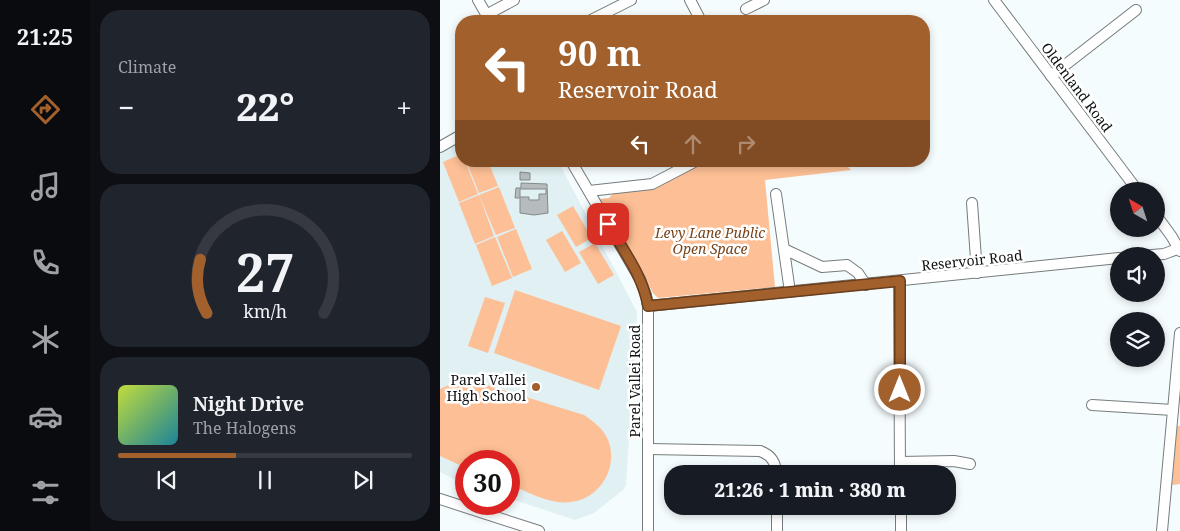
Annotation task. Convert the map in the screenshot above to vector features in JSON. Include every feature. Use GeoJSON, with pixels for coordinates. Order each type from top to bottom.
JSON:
{"type":"FeatureCollection","features":[{"type":"Feature","properties":{"kind":"street"},"geometry":{"type":"LineString","coordinates":[[478,0],[486,15]]}},
{"type":"Feature","properties":{"kind":"street"},"geometry":{"type":"LineString","coordinates":[[492,15],[514,0]]}},
{"type":"Feature","properties":{"kind":"street"},"geometry":{"type":"LineString","coordinates":[[601,15],[629,0]]}},
{"type":"Feature","properties":{"kind":"street"},"geometry":{"type":"LineString","coordinates":[[690,0],[698,15]]}},
{"type":"Feature","properties":{"kind":"street"},"geometry":{"type":"LineString","coordinates":[[746,9],[764,0]]}},
{"type":"Feature","properties":{"kind":"street","name":"Oldenland Road"},"geometry":{"type":"LineString","coordinates":[[994,0],[1131,182]]}},
{"type":"Feature","properties":{"kind":"street"},"geometry":{"type":"LineString","coordinates":[[1051,76],[1136,10]]}},
{"type":"Feature","properties":{"kind":"street"},"geometry":{"type":"LineString","coordinates":[[440,147],[455,138]]}},
{"type":"Feature","properties":{"kind":"street","name":"Parel Vallei Road"},"geometry":{"type":"LineString","coordinates":[[575,167],[640,279],[646,294],[648,306],[648,531]]}},
{"type":"Feature","properties":{"kind":"street"},"geometry":{"type":"LineString","coordinates":[[589,191],[652,184],[685,167]]}},
{"type":"Feature","properties":{"kind":"street"},"geometry":{"type":"LineString","coordinates":[[776,194],[790,292]]}},
{"type":"Feature","properties":{"kind":"street"},"geometry":{"type":"LineString","coordinates":[[972,203],[977,273]]}},
{"type":"Feature","properties":{"kind":"street"},"geometry":{"type":"LineString","coordinates":[[1165,227],[1180,249],[1165,254]]}},
{"type":"Feature","properties":{"kind":"street"},"geometry":{"type":"LineString","coordinates":[[784,249],[822,267],[847,264],[858,273],[866,284]]}},
{"type":"Feature","properties":{"kind":"street","name":"Reservoir Road"},"geometry":{"type":"LineString","coordinates":[[648,306],[1110,259]]}},
{"type":"Feature","properties":{"kind":"street"},"geometry":{"type":"LineString","coordinates":[[900,281],[900,462],[954,461],[970,464]]}},
{"type":"Feature","properties":{"kind":"street"},"geometry":{"type":"LineString","coordinates":[[1162,531],[1179,363],[1180,333]]}},
{"type":"Feature","properties":{"kind":"street"},"geometry":{"type":"LineString","coordinates":[[1092,405],[1173,410]]}},
{"type":"Feature","properties":{"kind":"street"},"geometry":{"type":"LineString","coordinates":[[648,449],[760,451],[767,454],[774,465]]}},
{"type":"Feature","properties":{"kind":"street"},"geometry":{"type":"LineString","coordinates":[[440,499],[539,531]]}},
{"type":"Feature","properties":{"kind":"street"},"geometry":{"type":"LineString","coordinates":[[777,515],[777,531]]}},
{"type":"Feature","properties":{"kind":"street"},"geometry":{"type":"LineString","coordinates":[[901,515],[901,531]]}},
{"type":"Feature","properties":{"kind":"shaded area","name":"Parel Vallei High School"},"geometry":{"type":"Polygon","coordinates":[[[455,131],[455,167],[561,167],[637,312],[626,485],[623,490],[594,513],[575,520],[520,502],[520,450],[455,450],[455,480],[440,472],[440,140],[455,131]]]}},
{"type":"Feature","properties":{"kind":"green space"},"geometry":{"type":"Polygon","coordinates":[[[455,157],[455,167],[467,167],[478,194],[459,202],[443,162],[455,157]]]}},
{"type":"Feature","properties":{"kind":"green space"},"geometry":{"type":"Polygon","coordinates":[[[468,167],[490,167],[498,186],[479,193],[468,167]]]}},
{"type":"Feature","properties":{"kind":"green space","name":"Levy Lane Public Open Space"},"geometry":{"type":"Polygon","coordinates":[[[694,167],[848,167],[851,170],[765,180],[775,287],[658,298],[653,293],[599,199],[609,198],[615,191],[694,167]]]}},
{"type":"Feature","properties":{"kind":"green space"},"geometry":{"type":"Polygon","coordinates":[[[499,187],[515,228],[496,235],[479,195],[499,187]]]}},
{"type":"Feature","properties":{"kind":"green space"},"geometry":{"type":"Polygon","coordinates":[[[479,195],[494,236],[475,244],[459,203],[479,195]]]}},
{"type":"Feature","properties":{"kind":"green space"},"geometry":{"type":"Polygon","coordinates":[[[573,206],[592,238],[576,247],[557,215],[573,206]]]}},
{"type":"Feature","properties":{"kind":"green space"},"geometry":{"type":"Polygon","coordinates":[[[516,229],[532,269],[513,277],[497,237],[516,229]]]}},
{"type":"Feature","properties":{"kind":"green space"},"geometry":{"type":"Polygon","coordinates":[[[562,231],[581,263],[565,272],[546,240],[562,231]]]}},
{"type":"Feature","properties":{"kind":"green space"},"geometry":{"type":"Polygon","coordinates":[[[495,237],[512,278],[492,286],[476,245],[495,237]]]}},
{"type":"Feature","properties":{"kind":"green space"},"geometry":{"type":"Polygon","coordinates":[[[595,243],[614,275],[598,284],[579,252],[595,243]]]}},
{"type":"Feature","properties":{"kind":"green space"},"geometry":{"type":"Polygon","coordinates":[[[515,290],[621,326],[599,390],[494,353],[515,290]]]}},
{"type":"Feature","properties":{"kind":"green space"},"geometry":{"type":"Polygon","coordinates":[[[485,297],[505,303],[488,353],[468,346],[485,297]]]}},
{"type":"Feature","properties":{"kind":"green space"},"geometry":{"type":"Polygon","coordinates":[[[474,381],[584,415],[601,429],[608,440],[611,450],[611,461],[609,471],[604,480],[591,495],[581,500],[555,502],[520,489],[520,450],[455,450],[455,463],[440,456],[440,389],[455,382],[474,381]]]}},
{"type":"Feature","properties":{"kind":"green space"},"geometry":{"type":"Polygon","coordinates":[[[1177,426],[1180,426],[1180,484],[1172,485],[1177,426]]]}},
{"type":"Feature","properties":{"kind":"building"},"geometry":{"type":"Polygon","coordinates":[[[520,172],[530,173],[530,180],[520,180],[520,172]]]}},
{"type":"Feature","properties":{"kind":"building"},"geometry":{"type":"Polygon","coordinates":[[[521,183],[547,184],[548,213],[534,215],[520,213],[520,198],[515,198],[516,188],[521,188],[521,183]],[[520,189],[520,197],[529,197],[529,200],[539,200],[539,194],[546,194],[546,189],[520,189]]]}},
{"type":"Feature","properties":{"kind":"place","name":"Parel Vallei High School"},"geometry":{"type":"Point","coordinates":[536,387]}},
{"type":"Feature","properties":{"kind":"route"},"geometry":{"type":"LineString","coordinates":[[608,224],[640,279],[648,306],[900,281],[900,390]]}}]}
